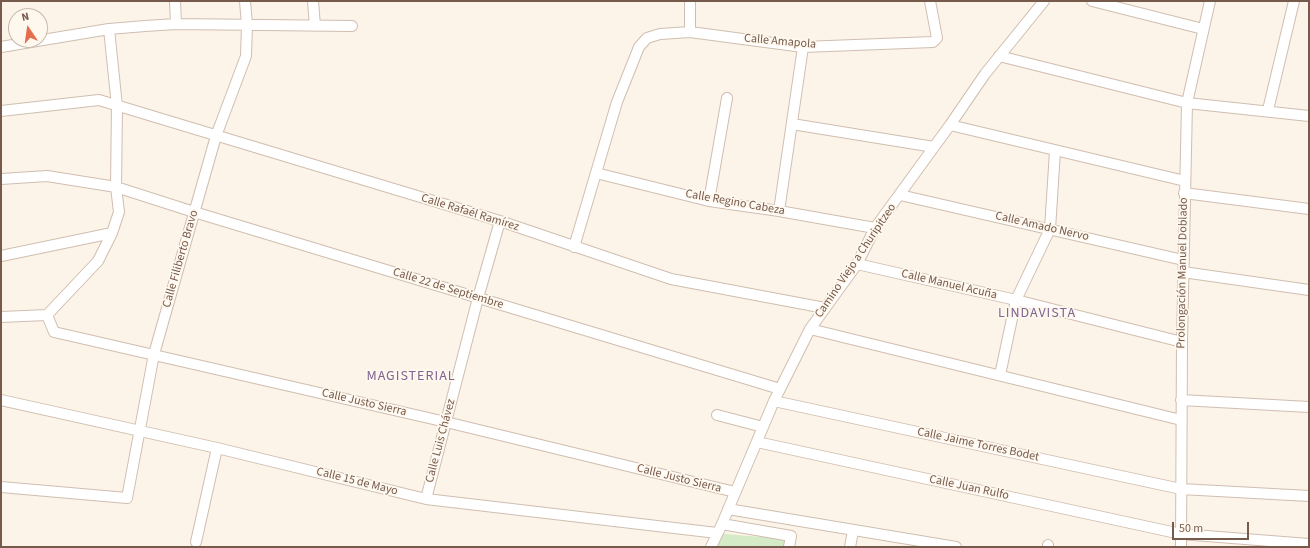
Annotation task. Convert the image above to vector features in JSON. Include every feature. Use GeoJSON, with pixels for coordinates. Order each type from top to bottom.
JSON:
{"type":"FeatureCollection","features":[{"type":"Feature","properties":{"kind":"street"},"geometry":{"type":"LineString","coordinates":[[175,1],[176,24]]}},
{"type":"Feature","properties":{"kind":"street","name":"Calle Filiberto Bravo"},"geometry":{"type":"LineString","coordinates":[[1,486],[127,498],[154,354],[216,136],[246,56],[247,25],[245,1]]}},
{"type":"Feature","properties":{"kind":"street"},"geometry":{"type":"LineString","coordinates":[[313,1],[315,26]]}},
{"type":"Feature","properties":{"kind":"street"},"geometry":{"type":"LineString","coordinates":[[690,1],[690,32]]}},
{"type":"Feature","properties":{"kind":"street","name":"Calle Amapola"},"geometry":{"type":"LineString","coordinates":[[596,173],[617,102],[639,47],[647,38],[660,34],[690,32],[803,47],[933,42],[937,38],[930,1]]}},
{"type":"Feature","properties":{"kind":"street","name":"Camino Viejo a Churipitzeo"},"geometry":{"type":"LineString","coordinates":[[711,547],[774,401],[810,329],[857,264],[875,228],[985,74],[1044,1]]}},
{"type":"Feature","properties":{"kind":"street"},"geometry":{"type":"LineString","coordinates":[[1092,1],[1203,30]]}},
{"type":"Feature","properties":{"kind":"street","name":"Prolongación Manuel Doblado"},"geometry":{"type":"LineString","coordinates":[[1181,547],[1181,400],[1187,103],[1210,1]]}},
{"type":"Feature","properties":{"kind":"street"},"geometry":{"type":"LineString","coordinates":[[1268,110],[1294,1]]}},
{"type":"Feature","properties":{"kind":"street"},"geometry":{"type":"LineString","coordinates":[[1,47],[109,28],[176,24],[352,26]]}},
{"type":"Feature","properties":{"kind":"street"},"geometry":{"type":"LineString","coordinates":[[1,317],[47,315],[98,261],[112,234],[119,212],[116,187],[117,106],[109,28]]}},
{"type":"Feature","properties":{"kind":"street"},"geometry":{"type":"LineString","coordinates":[[779,211],[803,47]]}},
{"type":"Feature","properties":{"kind":"street"},"geometry":{"type":"LineString","coordinates":[[999,56],[1187,103],[1268,110],[1309,116]]}},
{"type":"Feature","properties":{"kind":"street"},"geometry":{"type":"LineString","coordinates":[[709,201],[727,98]]}},
{"type":"Feature","properties":{"kind":"street","name":"Calle Rafaél Ramírez"},"geometry":{"type":"LineString","coordinates":[[1,111],[99,100],[500,221],[671,279],[825,308]]}},
{"type":"Feature","properties":{"kind":"street"},"geometry":{"type":"LineString","coordinates":[[792,124],[934,147]]}},
{"type":"Feature","properties":{"kind":"street"},"geometry":{"type":"LineString","coordinates":[[950,125],[1185,181]]}},
{"type":"Feature","properties":{"kind":"street"},"geometry":{"type":"LineString","coordinates":[[1000,376],[1016,300],[1050,229],[1055,151]]}},
{"type":"Feature","properties":{"kind":"street"},"geometry":{"type":"LineString","coordinates":[[574,246],[596,173]]}},
{"type":"Feature","properties":{"kind":"street","name":"Calle Regino Cabeza"},"geometry":{"type":"LineString","coordinates":[[596,173],[709,201],[779,211],[875,228]]}},
{"type":"Feature","properties":{"kind":"street","name":"Calle 22 de Septiembre"},"geometry":{"type":"LineString","coordinates":[[1,179],[47,176],[116,187],[194,212],[780,389]]}},
{"type":"Feature","properties":{"kind":"street"},"geometry":{"type":"LineString","coordinates":[[1184,193],[1309,209]]}},
{"type":"Feature","properties":{"kind":"street","name":"Calle Amado Nervo"},"geometry":{"type":"LineString","coordinates":[[900,195],[1183,260]]}},
{"type":"Feature","properties":{"kind":"street","name":"Calle Luis Chávez"},"geometry":{"type":"LineString","coordinates":[[426,499],[478,298],[500,221]]}},
{"type":"Feature","properties":{"kind":"street"},"geometry":{"type":"LineString","coordinates":[[1,256],[112,234]]}},
{"type":"Feature","properties":{"kind":"street","name":"Calle Manuel Acuña"},"geometry":{"type":"LineString","coordinates":[[857,264],[1016,300],[1182,342]]}},
{"type":"Feature","properties":{"kind":"street"},"geometry":{"type":"LineString","coordinates":[[1183,272],[1309,290]]}},
{"type":"Feature","properties":{"kind":"street","name":"Calle Justo Sierra"},"geometry":{"type":"LineString","coordinates":[[47,315],[54,332],[446,422],[735,492]]}},
{"type":"Feature","properties":{"kind":"street"},"geometry":{"type":"LineString","coordinates":[[810,329],[1181,420]]}},
{"type":"Feature","properties":{"kind":"street","name":"Calle 15 de Mayo"},"geometry":{"type":"LineString","coordinates":[[1,400],[217,448],[426,499],[791,536],[789,547]]}},
{"type":"Feature","properties":{"kind":"street"},"geometry":{"type":"LineString","coordinates":[[1181,400],[1309,407]]}},
{"type":"Feature","properties":{"kind":"street","name":"Calle Jaime Torres Bodet"},"geometry":{"type":"LineString","coordinates":[[774,401],[1181,489],[1309,496]]}},
{"type":"Feature","properties":{"kind":"street"},"geometry":{"type":"LineString","coordinates":[[717,415],[763,427]]}},
{"type":"Feature","properties":{"kind":"street","name":"Calle Juan Rulfo"},"geometry":{"type":"LineString","coordinates":[[757,442],[1181,534],[1309,544]]}},
{"type":"Feature","properties":{"kind":"street"},"geometry":{"type":"LineString","coordinates":[[196,542],[217,448]]}},
{"type":"Feature","properties":{"kind":"street"},"geometry":{"type":"LineString","coordinates":[[728,509],[853,531],[916,544],[956,547]]}},
{"type":"Feature","properties":{"kind":"street"},"geometry":{"type":"LineString","coordinates":[[850,547],[853,531]]}},
{"type":"Feature","properties":{"kind":"green space"},"geometry":{"type":"Polygon","coordinates":[[[717,533],[793,538],[791,547],[711,547],[717,533]]]}},
{"type":"Feature","properties":{"kind":"district","name":"LINDAVISTA"},"geometry":{"type":"Point","coordinates":[1037,314]}},
{"type":"Feature","properties":{"kind":"district","name":"MAGISTERIAL"},"geometry":{"type":"Point","coordinates":[411,377]}}]}
